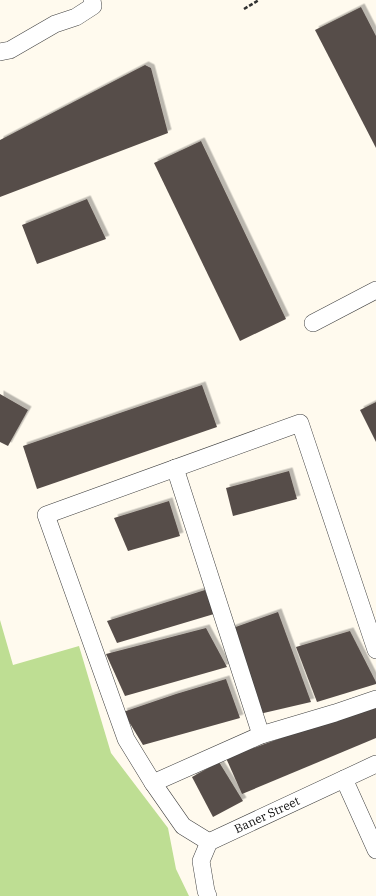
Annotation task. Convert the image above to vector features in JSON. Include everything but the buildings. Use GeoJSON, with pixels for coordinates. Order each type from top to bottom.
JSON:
{"type":"FeatureCollection","features":[{"type":"Feature","properties":{"kind":"street"},"geometry":{"type":"LineString","coordinates":[[0,52],[10,50],[55,24],[76,17],[93,6],[92,0]]}},
{"type":"Feature","properties":{"kind":"street"},"geometry":{"type":"LineString","coordinates":[[313,323],[376,290]]}},
{"type":"Feature","properties":{"kind":"street"},"geometry":{"type":"LineString","coordinates":[[208,896],[201,861],[209,842],[183,826],[153,783],[126,739],[46,515],[300,423],[376,650]]}},
{"type":"Feature","properties":{"kind":"street"},"geometry":{"type":"LineString","coordinates":[[175,468],[261,734]]}},
{"type":"Feature","properties":{"kind":"street"},"geometry":{"type":"LineString","coordinates":[[153,783],[261,734],[336,713],[376,699]]}},
{"type":"Feature","properties":{"kind":"street","name":"Baner Street"},"geometry":{"type":"LineString","coordinates":[[209,842],[376,764]]}},
{"type":"Feature","properties":{"kind":"street"},"geometry":{"type":"LineString","coordinates":[[344,779],[376,850]]}},
{"type":"Feature","properties":{"kind":"path"},"geometry":{"type":"LineString","coordinates":[[244,9],[260,0]]}},
{"type":"Feature","properties":{"kind":"green space"},"geometry":{"type":"Polygon","coordinates":[[[0,620],[13,665],[79,646],[111,753],[168,828],[176,869],[189,896],[0,896],[0,620]]]}}]}
